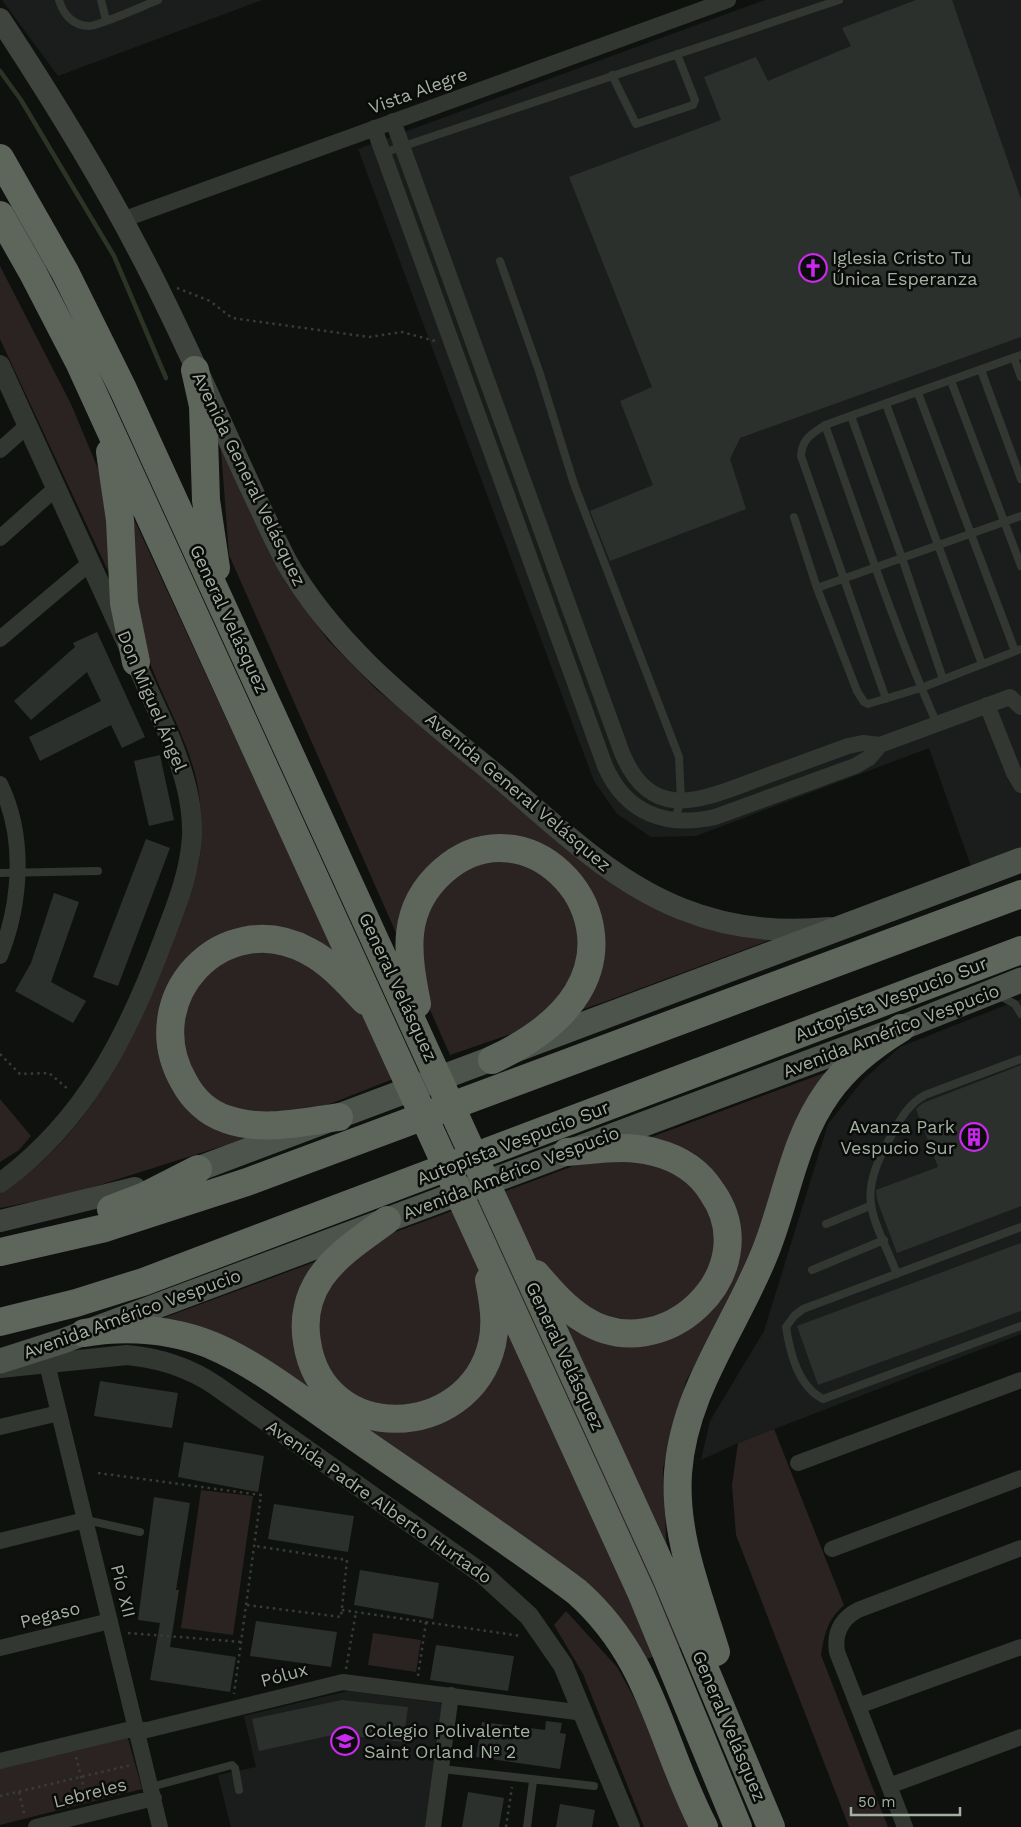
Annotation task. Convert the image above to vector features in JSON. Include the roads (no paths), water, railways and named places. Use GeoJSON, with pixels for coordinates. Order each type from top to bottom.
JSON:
{"type":"FeatureCollection","features":[{"type":"Feature","properties":{"kind":"highway","name":"General Velásquez"},"geometry":{"type":"LineString","coordinates":[[0,158],[41,227],[95,330],[229,620],[431,1058],[667,1579],[771,1827]]}},
{"type":"Feature","properties":{"kind":"highway","name":"General Velásquez"},"geometry":{"type":"LineString","coordinates":[[0,215],[60,323],[98,402],[642,1592],[738,1827]]}},
{"type":"Feature","properties":{"kind":"highway"},"geometry":{"type":"LineString","coordinates":[[195,370],[203,414],[208,524],[229,620]]}},
{"type":"Feature","properties":{"kind":"highway"},"geometry":{"type":"LineString","coordinates":[[98,402],[116,486],[124,603],[136,662]]}},
{"type":"Feature","properties":{"kind":"highway"},"geometry":{"type":"LineString","coordinates":[[431,1058],[418,1011],[411,970],[409,934],[413,912],[430,883],[455,862],[485,851],[507,849],[524,852],[546,862],[571,883],[587,912],[592,946],[587,972],[570,1004],[529,1040],[492,1060]]}},
{"type":"Feature","properties":{"kind":"highway"},"geometry":{"type":"LineString","coordinates":[[0,1252],[105,1228],[247,1182],[1021,894]]}},
{"type":"Feature","properties":{"kind":"highway"},"geometry":{"type":"LineString","coordinates":[[339,1117],[260,1126],[226,1119],[208,1110],[186,1086],[175,1064],[170,1038],[174,1002],[185,980],[194,969],[216,952],[240,942],[273,940],[289,942],[319,958],[347,983],[380,1018]]}},
{"type":"Feature","properties":{"kind":"highway","name":"Autopista Vespucio Sur"},"geometry":{"type":"LineString","coordinates":[[0,1322],[76,1303],[151,1279],[1021,950]]}},
{"type":"Feature","properties":{"kind":"highway"},"geometry":{"type":"LineString","coordinates":[[748,1769],[684,1546],[678,1490],[683,1436],[701,1382],[749,1291],[764,1256],[795,1158],[819,1105],[855,1061],[901,1028]]}},
{"type":"Feature","properties":{"kind":"highway"},"geometry":{"type":"LineString","coordinates":[[516,1249],[559,1300],[572,1311],[595,1326],[620,1333],[645,1333],[679,1320],[699,1306],[719,1277],[728,1242],[722,1208],[708,1185],[689,1168],[668,1156],[644,1149],[620,1148],[567,1152]]}},
{"type":"Feature","properties":{"kind":"highway"},"geometry":{"type":"LineString","coordinates":[[0,1243],[113,1209],[198,1170]]}},
{"type":"Feature","properties":{"kind":"highway"},"geometry":{"type":"LineString","coordinates":[[387,1220],[351,1247],[327,1269],[311,1296],[306,1320],[310,1354],[325,1385],[351,1408],[374,1417],[401,1420],[436,1411],[468,1389],[483,1368],[492,1344],[494,1317],[482,1244]]}},
{"type":"Feature","properties":{"kind":"highway"},"geometry":{"type":"LineString","coordinates":[[84,1333],[114,1329],[161,1332],[198,1340],[223,1350],[280,1386],[578,1592],[613,1630],[635,1664],[704,1827]]}},
{"type":"Feature","properties":{"kind":"main road","name":"Avenida General Velásquez"},"geometry":{"type":"LineString","coordinates":[[0,19],[63,116],[122,220],[158,290],[271,530],[301,586],[320,613],[349,648],[406,700],[586,851],[616,873],[655,896],[700,916],[738,926],[793,930],[851,926]]}},
{"type":"Feature","properties":{"kind":"main road"},"geometry":{"type":"LineString","coordinates":[[0,1221],[102,1198],[198,1170],[851,926],[1021,860]]}},
{"type":"Feature","properties":{"kind":"main road","name":"Avenida Américo Vespucio"},"geometry":{"type":"LineString","coordinates":[[0,1361],[84,1333],[387,1220],[901,1028],[1021,980]]}},
{"type":"Feature","properties":{"kind":"street","name":"Vista Alegre"},"geometry":{"type":"LineString","coordinates":[[122,220],[728,0]]}},
{"type":"Feature","properties":{"kind":"street"},"geometry":{"type":"LineString","coordinates":[[394,121],[624,759],[645,788],[661,797],[681,802],[707,798],[848,746],[863,743],[880,744],[987,706],[1015,702]]}},
{"type":"Feature","properties":{"kind":"street"},"geometry":{"type":"LineString","coordinates":[[374,128],[609,775],[620,792],[634,805],[652,815],[674,821],[694,821],[716,817],[855,766],[870,758],[880,744]]}},
{"type":"Feature","properties":{"kind":"street","name":"Don Miguel Ángel"},"geometry":{"type":"LineString","coordinates":[[0,365],[171,740],[186,784],[192,823],[190,861],[167,931],[111,1059],[83,1101],[40,1151],[0,1183]]}},
{"type":"Feature","properties":{"kind":"street"},"geometry":{"type":"LineString","coordinates":[[0,450],[28,426]]}},
{"type":"Feature","properties":{"kind":"street"},"geometry":{"type":"LineString","coordinates":[[0,538],[56,488]]}},
{"type":"Feature","properties":{"kind":"street"},"geometry":{"type":"LineString","coordinates":[[0,639],[90,563]]}},
{"type":"Feature","properties":{"kind":"street"},"geometry":{"type":"LineString","coordinates":[[987,706],[1014,774],[1021,785]]}},
{"type":"Feature","properties":{"kind":"street"},"geometry":{"type":"LineString","coordinates":[[0,784],[13,820],[16,838],[17,872],[11,919],[0,956]]}},
{"type":"Feature","properties":{"kind":"street"},"geometry":{"type":"LineString","coordinates":[[707,798],[716,817]]}},
{"type":"Feature","properties":{"kind":"street","name":"Avenida Padre Alberto Hurtado"},"geometry":{"type":"LineString","coordinates":[[0,1368],[47,1364],[108,1355],[136,1356],[171,1362],[203,1377],[500,1587],[529,1616],[553,1648],[574,1688],[630,1827]]}},
{"type":"Feature","properties":{"kind":"street","name":"Pío XII"},"geometry":{"type":"LineString","coordinates":[[47,1364],[160,1827]]}},
{"type":"Feature","properties":{"kind":"street"},"geometry":{"type":"LineString","coordinates":[[798,1463],[1021,1380]]}},
{"type":"Feature","properties":{"kind":"street"},"geometry":{"type":"LineString","coordinates":[[0,1427],[59,1413]]}},
{"type":"Feature","properties":{"kind":"street"},"geometry":{"type":"LineString","coordinates":[[832,1549],[1021,1478]]}},
{"type":"Feature","properties":{"kind":"street"},"geometry":{"type":"LineString","coordinates":[[0,1541],[85,1520]]}},
{"type":"Feature","properties":{"kind":"street"},"geometry":{"type":"LineString","coordinates":[[905,1827],[836,1645],[840,1626],[850,1614],[858,1610],[1021,1548]]}},
{"type":"Feature","properties":{"kind":"street","name":"Pegaso"},"geometry":{"type":"LineString","coordinates":[[0,1648],[111,1626]]}},
{"type":"Feature","properties":{"kind":"street"},"geometry":{"type":"LineString","coordinates":[[858,1706],[1021,1647]]}},
{"type":"Feature","properties":{"kind":"street","name":"Pólux"},"geometry":{"type":"LineString","coordinates":[[0,1761],[127,1730],[147,1730],[343,1682],[584,1713]]}},
{"type":"Feature","properties":{"kind":"street"},"geometry":{"type":"LineString","coordinates":[[433,1827],[451,1695]]}},
{"type":"Feature","properties":{"kind":"street"},"geometry":{"type":"LineString","coordinates":[[889,1786],[1021,1737]]}},
{"type":"Feature","properties":{"kind":"street","name":"Lebreles"},"geometry":{"type":"LineString","coordinates":[[31,1823],[91,1814],[152,1793]]}},
{"type":"Feature","properties":{"kind":"lane"},"geometry":{"type":"LineString","coordinates":[[59,0],[67,17],[75,23],[90,26],[158,0]]}},
{"type":"Feature","properties":{"kind":"lane"},"geometry":{"type":"LineString","coordinates":[[101,0],[106,20]]}},
{"type":"Feature","properties":{"kind":"lane"},"geometry":{"type":"LineString","coordinates":[[383,153],[839,0]]}},
{"type":"Feature","properties":{"kind":"lane"},"geometry":{"type":"LineString","coordinates":[[612,76],[636,124],[693,105],[695,100],[677,54]]}},
{"type":"Feature","properties":{"kind":"lane"},"geometry":{"type":"LineString","coordinates":[[500,260],[539,371],[574,484],[679,757],[681,802],[674,821]]}},
{"type":"Feature","properties":{"kind":"lane"},"geometry":{"type":"LineString","coordinates":[[886,699],[801,456],[805,439],[826,425],[1017,356],[1021,377]]}},
{"type":"Feature","properties":{"kind":"lane"},"geometry":{"type":"LineString","coordinates":[[981,370],[1021,479]]}},
{"type":"Feature","properties":{"kind":"lane"},"geometry":{"type":"LineString","coordinates":[[952,381],[1021,566]]}},
{"type":"Feature","properties":{"kind":"lane"},"geometry":{"type":"LineString","coordinates":[[794,517],[818,588],[862,699],[868,704],[921,688],[1018,650],[970,534],[918,392]]}},
{"type":"Feature","properties":{"kind":"lane"},"geometry":{"type":"LineString","coordinates":[[886,404],[982,664]]}},
{"type":"Feature","properties":{"kind":"lane"},"geometry":{"type":"LineString","coordinates":[[851,416],[943,680]]}},
{"type":"Feature","properties":{"kind":"lane"},"geometry":{"type":"LineString","coordinates":[[826,425],[876,567],[921,688],[937,724]]}},
{"type":"Feature","properties":{"kind":"lane"},"geometry":{"type":"LineString","coordinates":[[818,588],[1021,516]]}},
{"type":"Feature","properties":{"kind":"lane"},"geometry":{"type":"LineString","coordinates":[[0,874],[98,871]]}},
{"type":"Feature","properties":{"kind":"lane"},"geometry":{"type":"LineString","coordinates":[[991,993],[1006,997],[1015,1004],[1021,1014]]}},
{"type":"Feature","properties":{"kind":"lane"},"geometry":{"type":"LineString","coordinates":[[897,1274],[870,1206],[869,1188],[875,1164],[904,1112],[914,1101],[926,1095],[1021,1059]]}},
{"type":"Feature","properties":{"kind":"lane"},"geometry":{"type":"LineString","coordinates":[[826,1224],[870,1206]]}},
{"type":"Feature","properties":{"kind":"lane"},"geometry":{"type":"LineString","coordinates":[[1021,1227],[803,1309],[794,1316],[786,1327],[792,1358],[800,1374],[816,1396],[823,1399],[1021,1326]]}},
{"type":"Feature","properties":{"kind":"lane"},"geometry":{"type":"LineString","coordinates":[[812,1270],[884,1240]]}},
{"type":"Feature","properties":{"kind":"lane"},"geometry":{"type":"LineString","coordinates":[[85,1520],[140,1532]]}},
{"type":"Feature","properties":{"kind":"lane"},"geometry":{"type":"LineString","coordinates":[[152,1793],[232,1765],[235,1768],[239,1790]]}},
{"type":"Feature","properties":{"kind":"lane"},"geometry":{"type":"LineString","coordinates":[[442,1769],[533,1781],[594,1786]]}},
{"type":"Feature","properties":{"kind":"lane"},"geometry":{"type":"LineString","coordinates":[[527,1827],[533,1781]]}},
{"type":"Feature","properties":{"kind":"waterway"},"geometry":{"type":"LineString","coordinates":[[0,71],[21,100],[114,256],[166,378]]}},
{"type":"Feature","properties":{"kind":"place","name":"Iglesia Cristo Tu Única Esperanza"},"geometry":{"type":"Point","coordinates":[813,268]}},
{"type":"Feature","properties":{"kind":"place","name":"Avanza Park Vespucio Sur"},"geometry":{"type":"Point","coordinates":[974,1137]}},
{"type":"Feature","properties":{"kind":"place","name":"Colegio Polivalente Saint Orland Nº 2"},"geometry":{"type":"Point","coordinates":[345,1741]}}]}
